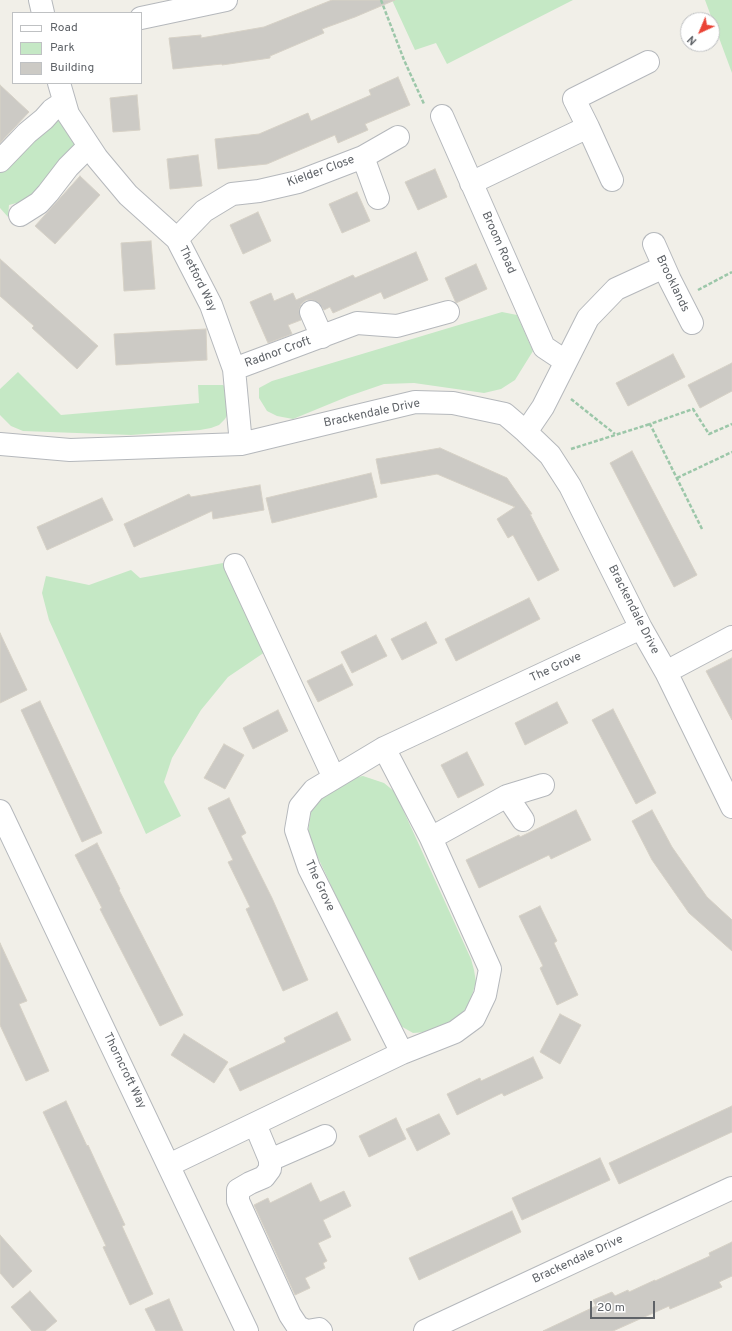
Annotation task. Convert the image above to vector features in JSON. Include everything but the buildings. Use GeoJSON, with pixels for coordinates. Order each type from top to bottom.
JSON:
{"type":"FeatureCollection","features":[{"type":"Feature","properties":{"kind":"street"},"geometry":{"type":"LineString","coordinates":[[40,0],[43,12]]}},
{"type":"Feature","properties":{"kind":"street"},"geometry":{"type":"LineString","coordinates":[[142,18],[226,0]]}},
{"type":"Feature","properties":{"kind":"street"},"geometry":{"type":"LineString","coordinates":[[612,180],[574,99],[648,62]]}},
{"type":"Feature","properties":{"kind":"street","name":"Thetford Way"},"geometry":{"type":"LineString","coordinates":[[62,93],[68,114],[97,158],[128,195],[177,239],[211,304],[234,369],[241,444]]}},
{"type":"Feature","properties":{"kind":"street","name":"Thetford Way"},"geometry":{"type":"LineString","coordinates":[[0,161],[27,133],[44,119],[52,110],[62,93]]}},
{"type":"Feature","properties":{"kind":"street","name":"Broom Road"},"geometry":{"type":"LineString","coordinates":[[442,116],[544,347],[565,361]]}},
{"type":"Feature","properties":{"kind":"street"},"geometry":{"type":"LineString","coordinates":[[471,183],[588,128]]}},
{"type":"Feature","properties":{"kind":"street","name":"Kielder Close"},"geometry":{"type":"LineString","coordinates":[[177,239],[204,211],[232,194],[259,191],[298,182],[363,157],[398,137]]}},
{"type":"Feature","properties":{"kind":"street"},"geometry":{"type":"LineString","coordinates":[[20,215],[39,203],[68,167],[89,146]]}},
{"type":"Feature","properties":{"kind":"street","name":"Kielder Close"},"geometry":{"type":"LineString","coordinates":[[363,157],[378,198]]}},
{"type":"Feature","properties":{"kind":"street","name":"Brooklands"},"geometry":{"type":"LineString","coordinates":[[654,244],[692,323]]}},
{"type":"Feature","properties":{"kind":"street"},"geometry":{"type":"LineString","coordinates":[[526,432],[536,419],[588,318],[616,289],[664,267]]}},
{"type":"Feature","properties":{"kind":"street","name":"Radnor Croft"},"geometry":{"type":"LineString","coordinates":[[311,312],[322,337]]}},
{"type":"Feature","properties":{"kind":"street","name":"Radnor Croft"},"geometry":{"type":"LineString","coordinates":[[234,369],[357,323],[397,326],[448,312]]}},
{"type":"Feature","properties":{"kind":"street","name":"Brackendale Drive"},"geometry":{"type":"LineString","coordinates":[[0,444],[70,450],[241,444],[415,402],[453,403],[505,414],[550,455],[570,486],[641,628],[666,672],[732,807]]}},
{"type":"Feature","properties":{"kind":"street"},"geometry":{"type":"LineString","coordinates":[[235,565],[334,778]]}},
{"type":"Feature","properties":{"kind":"street","name":"The Grove"},"geometry":{"type":"LineString","coordinates":[[402,1053],[309,868],[296,830],[300,807],[314,790],[384,748],[641,628]]}},
{"type":"Feature","properties":{"kind":"street"},"geometry":{"type":"LineString","coordinates":[[666,672],[732,637]]}},
{"type":"Feature","properties":{"kind":"street"},"geometry":{"type":"LineString","coordinates":[[169,1164],[402,1053],[455,1032],[474,1018],[486,994],[490,969],[431,838],[384,748]]}},
{"type":"Feature","properties":{"kind":"street"},"geometry":{"type":"LineString","coordinates":[[431,838],[507,796],[543,785]]}},
{"type":"Feature","properties":{"kind":"street"},"geometry":{"type":"LineString","coordinates":[[507,796],[523,820]]}},
{"type":"Feature","properties":{"kind":"street","name":"Thorncroft Way"},"geometry":{"type":"LineString","coordinates":[[0,811],[247,1331]]}},
{"type":"Feature","properties":{"kind":"street"},"geometry":{"type":"LineString","coordinates":[[255,1124],[270,1160],[270,1169],[264,1177],[238,1190],[238,1201],[290,1314],[298,1327],[307,1330],[319,1329],[321,1331]]}},
{"type":"Feature","properties":{"kind":"street"},"geometry":{"type":"LineString","coordinates":[[270,1160],[325,1136]]}},
{"type":"Feature","properties":{"kind":"street","name":"Brackendale Drive"},"geometry":{"type":"LineString","coordinates":[[425,1331],[732,1188]]}},
{"type":"Feature","properties":{"kind":"path"},"geometry":{"type":"LineString","coordinates":[[381,0],[404,60],[430,115],[442,116]]}},
{"type":"Feature","properties":{"kind":"path"},"geometry":{"type":"LineString","coordinates":[[680,300],[732,272]]}},
{"type":"Feature","properties":{"kind":"path"},"geometry":{"type":"LineString","coordinates":[[553,385],[616,434]]}},
{"type":"Feature","properties":{"kind":"path"},"geometry":{"type":"LineString","coordinates":[[550,455],[693,410],[709,434],[732,424]]}},
{"type":"Feature","properties":{"kind":"path"},"geometry":{"type":"LineString","coordinates":[[650,424],[702,529]]}},
{"type":"Feature","properties":{"kind":"path"},"geometry":{"type":"LineString","coordinates":[[677,478],[732,452]]}},
{"type":"Feature","properties":{"kind":"green space"},"geometry":{"type":"Polygon","coordinates":[[[392,0],[573,0],[447,64],[436,43],[415,50],[392,0]]]}},
{"type":"Feature","properties":{"kind":"green space"},"geometry":{"type":"Polygon","coordinates":[[[705,0],[732,0],[732,73],[720,41],[720,12],[709,12],[705,0]]]}},
{"type":"Feature","properties":{"kind":"green space"},"geometry":{"type":"Polygon","coordinates":[[[58,112],[76,145],[39,192],[24,201],[9,205],[8,217],[0,208],[0,173],[58,112]]]}},
{"type":"Feature","properties":{"kind":"green space"},"geometry":{"type":"Polygon","coordinates":[[[502,312],[517,315],[533,351],[515,380],[501,389],[484,393],[414,383],[384,384],[349,396],[293,419],[277,416],[267,411],[259,398],[259,388],[272,381],[502,312]]]}},
{"type":"Feature","properties":{"kind":"green space"},"geometry":{"type":"Polygon","coordinates":[[[18,372],[61,415],[199,403],[198,385],[223,385],[228,389],[229,412],[219,425],[200,430],[131,435],[23,431],[11,426],[0,415],[0,389],[18,372]]]}},
{"type":"Feature","properties":{"kind":"green space"},"geometry":{"type":"Polygon","coordinates":[[[223,563],[265,652],[228,677],[201,710],[172,758],[164,782],[181,816],[146,834],[49,620],[42,593],[46,576],[89,585],[131,570],[140,578],[223,563]]]}},
{"type":"Feature","properties":{"kind":"green space"},"geometry":{"type":"Polygon","coordinates":[[[363,776],[384,783],[395,792],[471,959],[474,970],[476,982],[469,1005],[461,1014],[444,1026],[427,1032],[413,1033],[399,1025],[391,1013],[313,847],[308,832],[312,805],[321,793],[352,778],[363,776]]]}}]}
